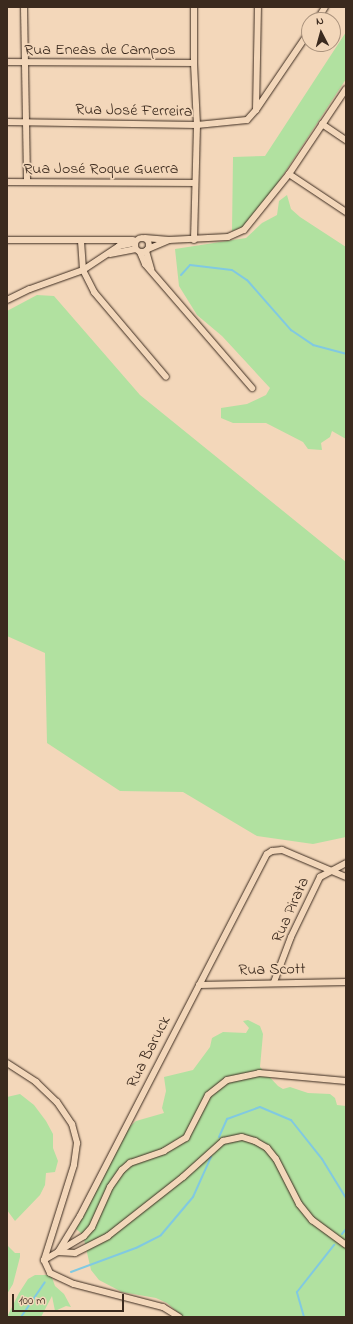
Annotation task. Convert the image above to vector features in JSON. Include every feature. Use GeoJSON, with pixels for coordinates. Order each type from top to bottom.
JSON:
{"type":"FeatureCollection","features":[{"type":"Feature","properties":{"kind":"street"},"geometry":{"type":"LineString","coordinates":[[24,7],[24,122],[26,182]]}},
{"type":"Feature","properties":{"kind":"street"},"geometry":{"type":"LineString","coordinates":[[194,7],[194,63],[197,125],[194,240]]}},
{"type":"Feature","properties":{"kind":"street"},"geometry":{"type":"LineString","coordinates":[[256,110],[259,8]]}},
{"type":"Feature","properties":{"kind":"street"},"geometry":{"type":"LineString","coordinates":[[256,110],[301,44]]}},
{"type":"Feature","properties":{"kind":"street","name":"Rua Eneas de Campos"},"geometry":{"type":"LineString","coordinates":[[7,62],[194,63]]}},
{"type":"Feature","properties":{"kind":"street"},"geometry":{"type":"LineString","coordinates":[[145,238],[194,240],[228,237],[244,230],[289,174],[346,89]]}},
{"type":"Feature","properties":{"kind":"street","name":"Rua José Ferreira"},"geometry":{"type":"LineString","coordinates":[[7,122],[197,125],[247,120],[256,110]]}},
{"type":"Feature","properties":{"kind":"street"},"geometry":{"type":"LineString","coordinates":[[322,124],[346,140]]}},
{"type":"Feature","properties":{"kind":"street"},"geometry":{"type":"LineString","coordinates":[[289,174],[346,212]]}},
{"type":"Feature","properties":{"kind":"street","name":"Rua José Roque Guerra"},"geometry":{"type":"LineString","coordinates":[[7,182],[196,183]]}},
{"type":"Feature","properties":{"kind":"street"},"geometry":{"type":"LineString","coordinates":[[140,247],[145,238]]}},
{"type":"Feature","properties":{"kind":"street"},"geometry":{"type":"LineString","coordinates":[[7,240],[81,241],[140,247],[149,243],[145,238]]}},
{"type":"Feature","properties":{"kind":"street"},"geometry":{"type":"LineString","coordinates":[[7,300],[30,289],[83,270],[108,255],[119,246],[140,247],[169,240]]}},
{"type":"Feature","properties":{"kind":"street"},"geometry":{"type":"LineString","coordinates":[[81,241],[83,270],[94,292],[166,377]]}},
{"type":"Feature","properties":{"kind":"street"},"geometry":{"type":"LineString","coordinates":[[140,247],[151,269],[252,388]]}},
{"type":"Feature","properties":{"kind":"street","name":"Rua Baruck"},"geometry":{"type":"LineString","coordinates":[[44,1260],[58,1252],[80,1216],[199,985],[272,851],[282,850],[330,870]]}},
{"type":"Feature","properties":{"kind":"street","name":"Rua Pirata"},"geometry":{"type":"LineString","coordinates":[[274,982],[320,877],[330,870],[346,863]]}},
{"type":"Feature","properties":{"kind":"street"},"geometry":{"type":"LineString","coordinates":[[330,870],[346,877]]}},
{"type":"Feature","properties":{"kind":"street","name":"Rua Scott"},"geometry":{"type":"LineString","coordinates":[[199,985],[274,982],[346,982]]}},
{"type":"Feature","properties":{"kind":"street"},"geometry":{"type":"LineString","coordinates":[[7,1063],[36,1082],[57,1102],[72,1124],[77,1143],[74,1165],[44,1260],[50,1273],[58,1279],[163,1307],[179,1317]]}},
{"type":"Feature","properties":{"kind":"street"},"geometry":{"type":"LineString","coordinates":[[58,1252],[79,1239],[92,1227],[110,1187],[122,1170],[130,1164],[164,1151],[186,1138],[208,1095],[227,1080],[259,1073],[346,1080]]}},
{"type":"Feature","properties":{"kind":"street"},"geometry":{"type":"LineString","coordinates":[[58,1252],[75,1253],[108,1236],[183,1177],[223,1141],[242,1137],[255,1141],[267,1148],[276,1159],[299,1204],[312,1220],[346,1245]]}},
{"type":"Feature","properties":{"kind":"green space"},"geometry":{"type":"Polygon","coordinates":[[[346,32],[346,79],[270,195],[243,227],[232,231],[233,157],[265,156],[333,52],[341,52],[341,40],[346,32]]]}},
{"type":"Feature","properties":{"kind":"green space"},"geometry":{"type":"Polygon","coordinates":[[[287,195],[291,209],[300,217],[346,247],[346,439],[332,431],[330,437],[321,443],[322,450],[308,449],[303,442],[266,423],[233,423],[221,418],[221,408],[247,404],[266,395],[270,388],[222,336],[197,315],[179,286],[175,249],[246,238],[262,223],[277,215],[279,201],[287,195]]]}},
{"type":"Feature","properties":{"kind":"green space"},"geometry":{"type":"Polygon","coordinates":[[[37,295],[54,296],[140,395],[346,562],[346,837],[313,844],[257,836],[183,792],[120,791],[47,743],[45,653],[7,636],[7,311],[37,295]]]}},
{"type":"Feature","properties":{"kind":"green space"},"geometry":{"type":"Polygon","coordinates":[[[248,1020],[260,1026],[263,1034],[260,1067],[278,1086],[283,1089],[290,1087],[308,1093],[330,1094],[335,1098],[337,1105],[346,1106],[346,1317],[183,1317],[167,1303],[156,1298],[122,1292],[99,1280],[91,1270],[83,1235],[75,1228],[127,1129],[136,1121],[164,1113],[162,1108],[166,1091],[164,1077],[193,1070],[210,1047],[212,1038],[223,1032],[246,1033],[249,1028],[243,1021],[248,1020]]]}},
{"type":"Feature","properties":{"kind":"green space"},"geometry":{"type":"Polygon","coordinates":[[[20,1094],[34,1105],[46,1121],[53,1134],[53,1148],[58,1161],[55,1172],[46,1173],[45,1185],[40,1195],[15,1221],[7,1210],[7,1097],[20,1094]]]}},
{"type":"Feature","properties":{"kind":"green space"},"geometry":{"type":"Polygon","coordinates":[[[7,1245],[15,1253],[20,1253],[20,1257],[13,1284],[7,1294],[7,1245]]]}},
{"type":"Feature","properties":{"kind":"green space"},"geometry":{"type":"Polygon","coordinates":[[[35,1275],[51,1275],[55,1286],[64,1294],[71,1307],[66,1306],[55,1311],[52,1296],[41,1317],[7,1317],[28,1279],[35,1275]]]}},
{"type":"Feature","properties":{"kind":"waterway"},"geometry":{"type":"LineString","coordinates":[[181,275],[190,265],[232,270],[247,280],[291,330],[313,345],[346,354]]}},
{"type":"Feature","properties":{"kind":"waterway"},"geometry":{"type":"LineString","coordinates":[[219,1137],[227,1119],[260,1107],[291,1120],[322,1159],[346,1198]]}},
{"type":"Feature","properties":{"kind":"waterway"},"geometry":{"type":"LineString","coordinates":[[71,1272],[136,1248],[161,1235],[193,1197],[211,1157]]}},
{"type":"Feature","properties":{"kind":"waterway"},"geometry":{"type":"LineString","coordinates":[[342,1234],[346,1229]]}},
{"type":"Feature","properties":{"kind":"waterway"},"geometry":{"type":"LineString","coordinates":[[304,1317],[297,1292],[334,1245]]}},
{"type":"Feature","properties":{"kind":"waterway"},"geometry":{"type":"LineString","coordinates":[[21,1317],[45,1282]]}}]}
